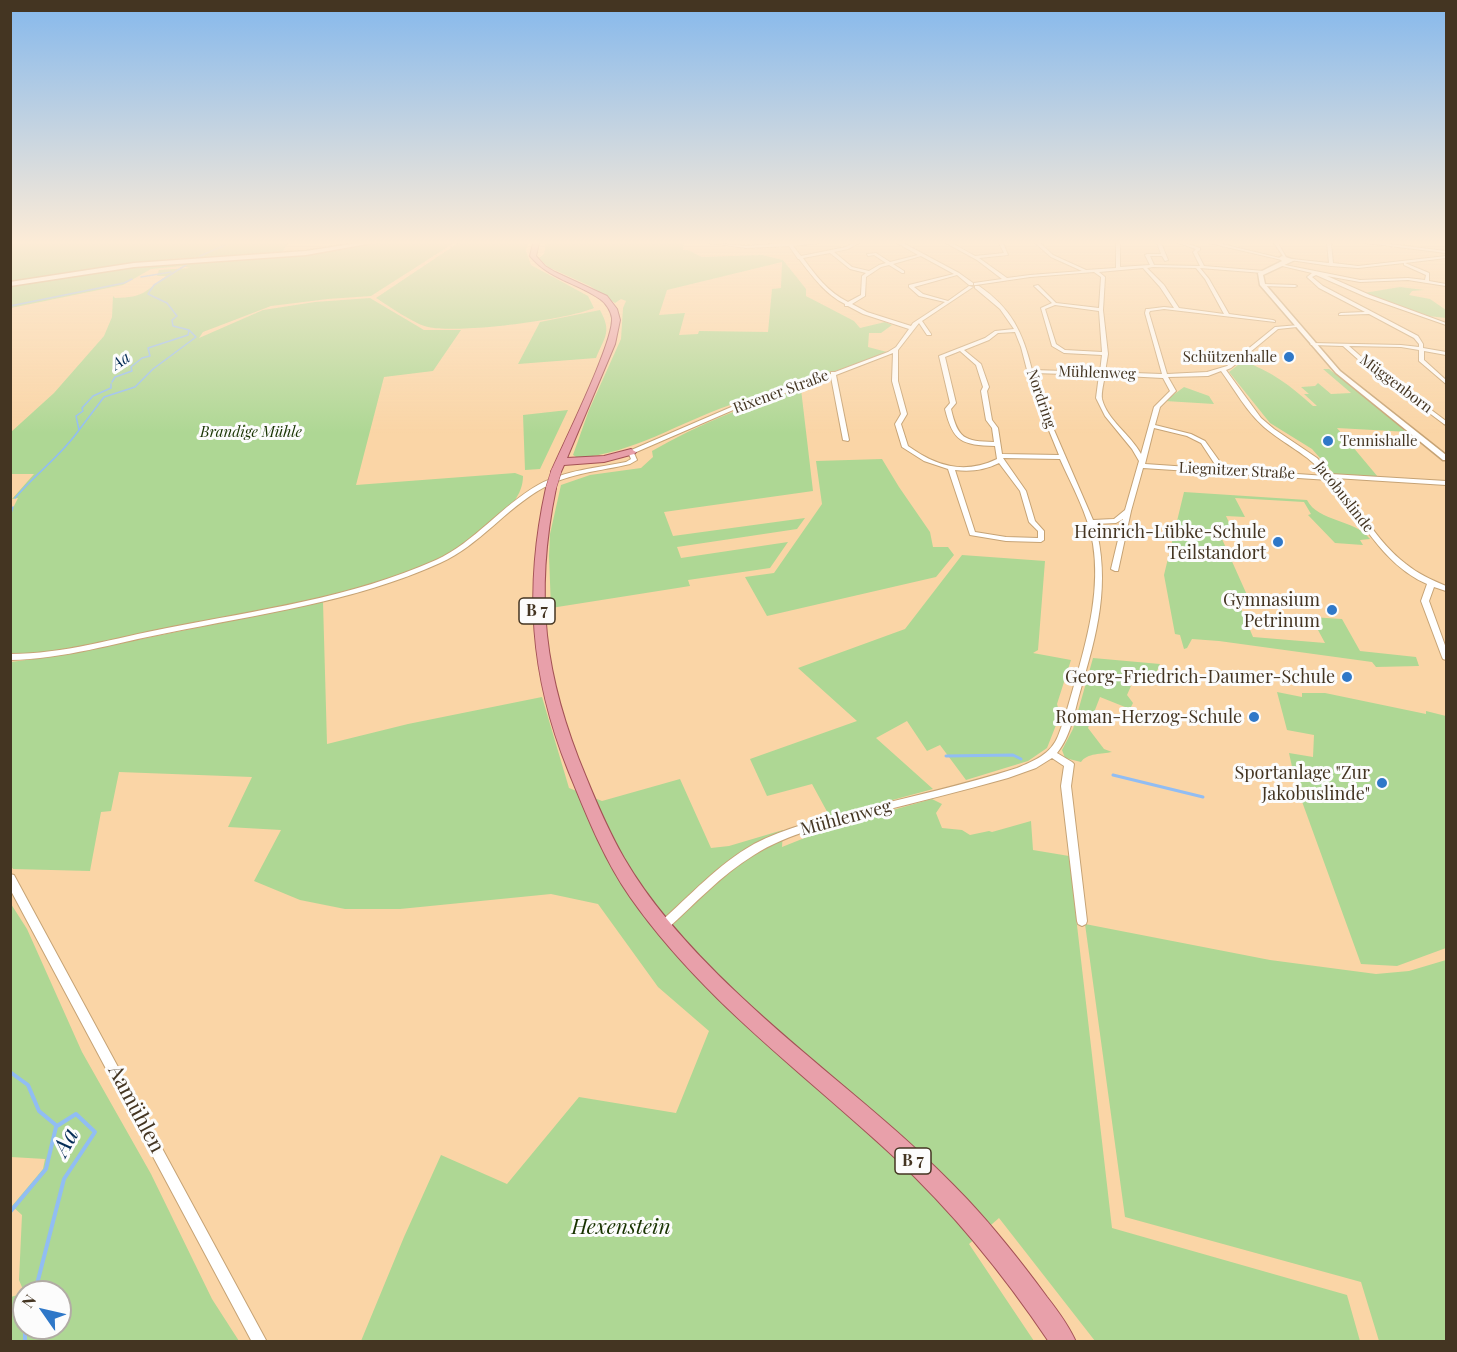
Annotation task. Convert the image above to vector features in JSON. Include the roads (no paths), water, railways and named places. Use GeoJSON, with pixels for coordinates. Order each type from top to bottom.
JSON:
{"type":"FeatureCollection","features":[{"type":"Feature","properties":{"kind":"main road","name":"B 7"},"geometry":{"type":"LineString","coordinates":[[612,306],[616,320],[614,337],[558,467],[543,521],[538,565],[537,618],[545,672],[559,732],[595,819],[619,865],[637,892],[708,980],[735,1007],[935,1182],[1008,1263],[1064,1341]]}},
{"type":"Feature","properties":{"kind":"main road"},"geometry":{"type":"LineString","coordinates":[[558,467],[632,452]]}},
{"type":"Feature","properties":{"kind":"street"},"geometry":{"type":"LineString","coordinates":[[849,306],[879,319],[911,328]]}},
{"type":"Feature","properties":{"kind":"street"},"geometry":{"type":"LineString","coordinates":[[942,306],[911,328],[896,350],[895,381],[904,414],[898,424],[904,447],[936,466],[951,468],[982,468],[1000,458],[1062,457]]}},
{"type":"Feature","properties":{"kind":"street","name":"Nordring"},"geometry":{"type":"LineString","coordinates":[[999,306],[1017,330],[1034,387],[1090,522]]}},
{"type":"Feature","properties":{"kind":"street"},"geometry":{"type":"LineString","coordinates":[[1048,306],[1043,308],[1054,345],[1064,351],[1106,354]]}},
{"type":"Feature","properties":{"kind":"street"},"geometry":{"type":"LineString","coordinates":[[1070,306],[1101,310]]}},
{"type":"Feature","properties":{"kind":"street"},"geometry":{"type":"LineString","coordinates":[[1101,306],[1106,354],[1099,386],[1100,400],[1108,417],[1135,448],[1143,464]]}},
{"type":"Feature","properties":{"kind":"street"},"geometry":{"type":"LineString","coordinates":[[1222,306],[1228,316]]}},
{"type":"Feature","properties":{"kind":"street"},"geometry":{"type":"LineString","coordinates":[[1281,306],[1338,372],[1446,458]]}},
{"type":"Feature","properties":{"kind":"street"},"geometry":{"type":"LineString","coordinates":[[1357,306],[1416,337],[1422,349],[1421,360],[1446,382]]}},
{"type":"Feature","properties":{"kind":"street"},"geometry":{"type":"LineString","coordinates":[[1397,306],[1446,324]]}},
{"type":"Feature","properties":{"kind":"street"},"geometry":{"type":"LineString","coordinates":[[1115,569],[1128,511],[1159,403],[1173,391],[1165,376],[1147,313],[1149,309],[1177,309],[1273,321]]}},
{"type":"Feature","properties":{"kind":"street"},"geometry":{"type":"LineString","coordinates":[[1341,314],[1369,313]]}},
{"type":"Feature","properties":{"kind":"street"},"geometry":{"type":"LineString","coordinates":[[1423,315],[1446,319]]}},
{"type":"Feature","properties":{"kind":"street"},"geometry":{"type":"LineString","coordinates":[[920,321],[929,334]]}},
{"type":"Feature","properties":{"kind":"street","name":"Mühlenweg"},"geometry":{"type":"LineString","coordinates":[[1030,371],[1165,376],[1203,375],[1223,370],[1275,329],[1299,327]]}},
{"type":"Feature","properties":{"kind":"street"},"geometry":{"type":"LineString","coordinates":[[998,444],[966,442],[961,435],[952,430],[948,409],[953,403],[943,355],[987,339],[996,332],[1017,330]]}},
{"type":"Feature","properties":{"kind":"street"},"geometry":{"type":"LineString","coordinates":[[1312,344],[1422,349],[1446,353]]}},
{"type":"Feature","properties":{"kind":"street","name":"Müggenborn"},"geometry":{"type":"LineString","coordinates":[[1346,345],[1363,361],[1446,423]]}},
{"type":"Feature","properties":{"kind":"street"},"geometry":{"type":"LineString","coordinates":[[951,468],[972,534],[1006,539],[1041,540],[1041,531],[1032,522],[1023,492],[1000,458],[995,426],[989,420],[984,392],[986,387],[979,366],[960,349]]}},
{"type":"Feature","properties":{"kind":"street","name":"Rixener Straße"},"geometry":{"type":"LineString","coordinates":[[10,657],[65,651],[321,600],[384,583],[427,567],[460,551],[526,496],[543,485],[582,471],[628,463],[634,460],[632,452],[745,403],[803,386],[896,350]]}},
{"type":"Feature","properties":{"kind":"street","name":"Jacobuslinde"},"geometry":{"type":"LineString","coordinates":[[1223,370],[1265,425],[1308,453],[1331,477],[1389,556],[1405,569],[1431,584],[1446,589]]}},
{"type":"Feature","properties":{"kind":"street"},"geometry":{"type":"LineString","coordinates":[[833,373],[846,440]]}},
{"type":"Feature","properties":{"kind":"street"},"geometry":{"type":"LineString","coordinates":[[1152,426],[1189,435],[1203,442],[1222,470]]}},
{"type":"Feature","properties":{"kind":"street"},"geometry":{"type":"LineString","coordinates":[[1135,448],[1147,447]]}},
{"type":"Feature","properties":{"kind":"street","name":"Liegnitzer Straße"},"geometry":{"type":"LineString","coordinates":[[1143,464],[1446,483]]}},
{"type":"Feature","properties":{"kind":"street"},"geometry":{"type":"LineString","coordinates":[[1082,921],[1066,786],[1069,764],[1052,754],[1062,738],[1097,610],[1100,572],[1090,522],[1116,521],[1128,511]]}},
{"type":"Feature","properties":{"kind":"street"},"geometry":{"type":"LineString","coordinates":[[1431,584],[1425,602],[1446,657]]}},
{"type":"Feature","properties":{"kind":"street","name":"Mühlenweg"},"geometry":{"type":"LineString","coordinates":[[663,926],[739,860],[768,843],[844,817],[997,777],[1036,763],[1052,754]]}},
{"type":"Feature","properties":{"kind":"street","name":"Aamühlen"},"geometry":{"type":"LineString","coordinates":[[10,878],[260,1341]]}},
{"type":"Feature","properties":{"kind":"waterway","name":"Aa"},"geometry":{"type":"LineString","coordinates":[[169,306],[177,316],[172,320],[173,326],[189,330]]}},
{"type":"Feature","properties":{"kind":"waterway"},"geometry":{"type":"LineString","coordinates":[[79,430],[104,397],[135,387],[153,369],[196,337],[189,330]]}},
{"type":"Feature","properties":{"kind":"waterway","name":"Aa"},"geometry":{"type":"LineString","coordinates":[[112,382],[115,377],[132,371],[131,367],[142,358],[150,356],[148,348],[188,335],[189,330]]}},
{"type":"Feature","properties":{"kind":"waterway","name":"Aa"},"geometry":{"type":"LineString","coordinates":[[79,430],[76,416],[83,411],[82,408],[93,396],[111,388],[111,384]]}},
{"type":"Feature","properties":{"kind":"waterway","name":"Aa"},"geometry":{"type":"LineString","coordinates":[[15,498],[79,430]]}},
{"type":"Feature","properties":{"kind":"waterway","name":"Aa"},"geometry":{"type":"LineString","coordinates":[[10,516],[13,507]]}},
{"type":"Feature","properties":{"kind":"waterway"},"geometry":{"type":"LineString","coordinates":[[946,756],[1013,755],[1021,759]]}},
{"type":"Feature","properties":{"kind":"waterway"},"geometry":{"type":"LineString","coordinates":[[1113,775],[1203,797]]}},
{"type":"Feature","properties":{"kind":"waterway","name":"Aa"},"geometry":{"type":"LineString","coordinates":[[10,1072],[28,1085],[39,1111],[57,1126],[76,1114],[95,1132],[64,1179],[38,1280]]}},
{"type":"Feature","properties":{"kind":"waterway"},"geometry":{"type":"LineString","coordinates":[[10,1212],[46,1169],[56,1127]]}},
{"type":"Feature","properties":{"kind":"place","name":"Schützenhalle"},"geometry":{"type":"Point","coordinates":[1289,357]}},
{"type":"Feature","properties":{"kind":"place","name":"Tennishalle"},"geometry":{"type":"Point","coordinates":[1328,441]}},
{"type":"Feature","properties":{"kind":"place","name":"Heinrich-Lübke-Schule Teilstandort"},"geometry":{"type":"Point","coordinates":[1278,542]}},
{"type":"Feature","properties":{"kind":"place","name":"Gymnasium Petrinum"},"geometry":{"type":"Point","coordinates":[1332,610]}},
{"type":"Feature","properties":{"kind":"place","name":"Georg-Friedrich-Daumer-Schule"},"geometry":{"type":"Point","coordinates":[1347,677]}},
{"type":"Feature","properties":{"kind":"place","name":"Roman-Herzog-Schule"},"geometry":{"type":"Point","coordinates":[1254,717]}},
{"type":"Feature","properties":{"kind":"place","name":"Sportanlage \"Zur Jakobuslinde\""},"geometry":{"type":"Point","coordinates":[1382,783]}},
{"type":"Feature","properties":{"kind":"park label","name":"Brandige Mühle"},"geometry":{"type":"Point","coordinates":[251,432]}},
{"type":"Feature","properties":{"kind":"park label","name":"Hexenstein"},"geometry":{"type":"Point","coordinates":[621,1227]}}]}
